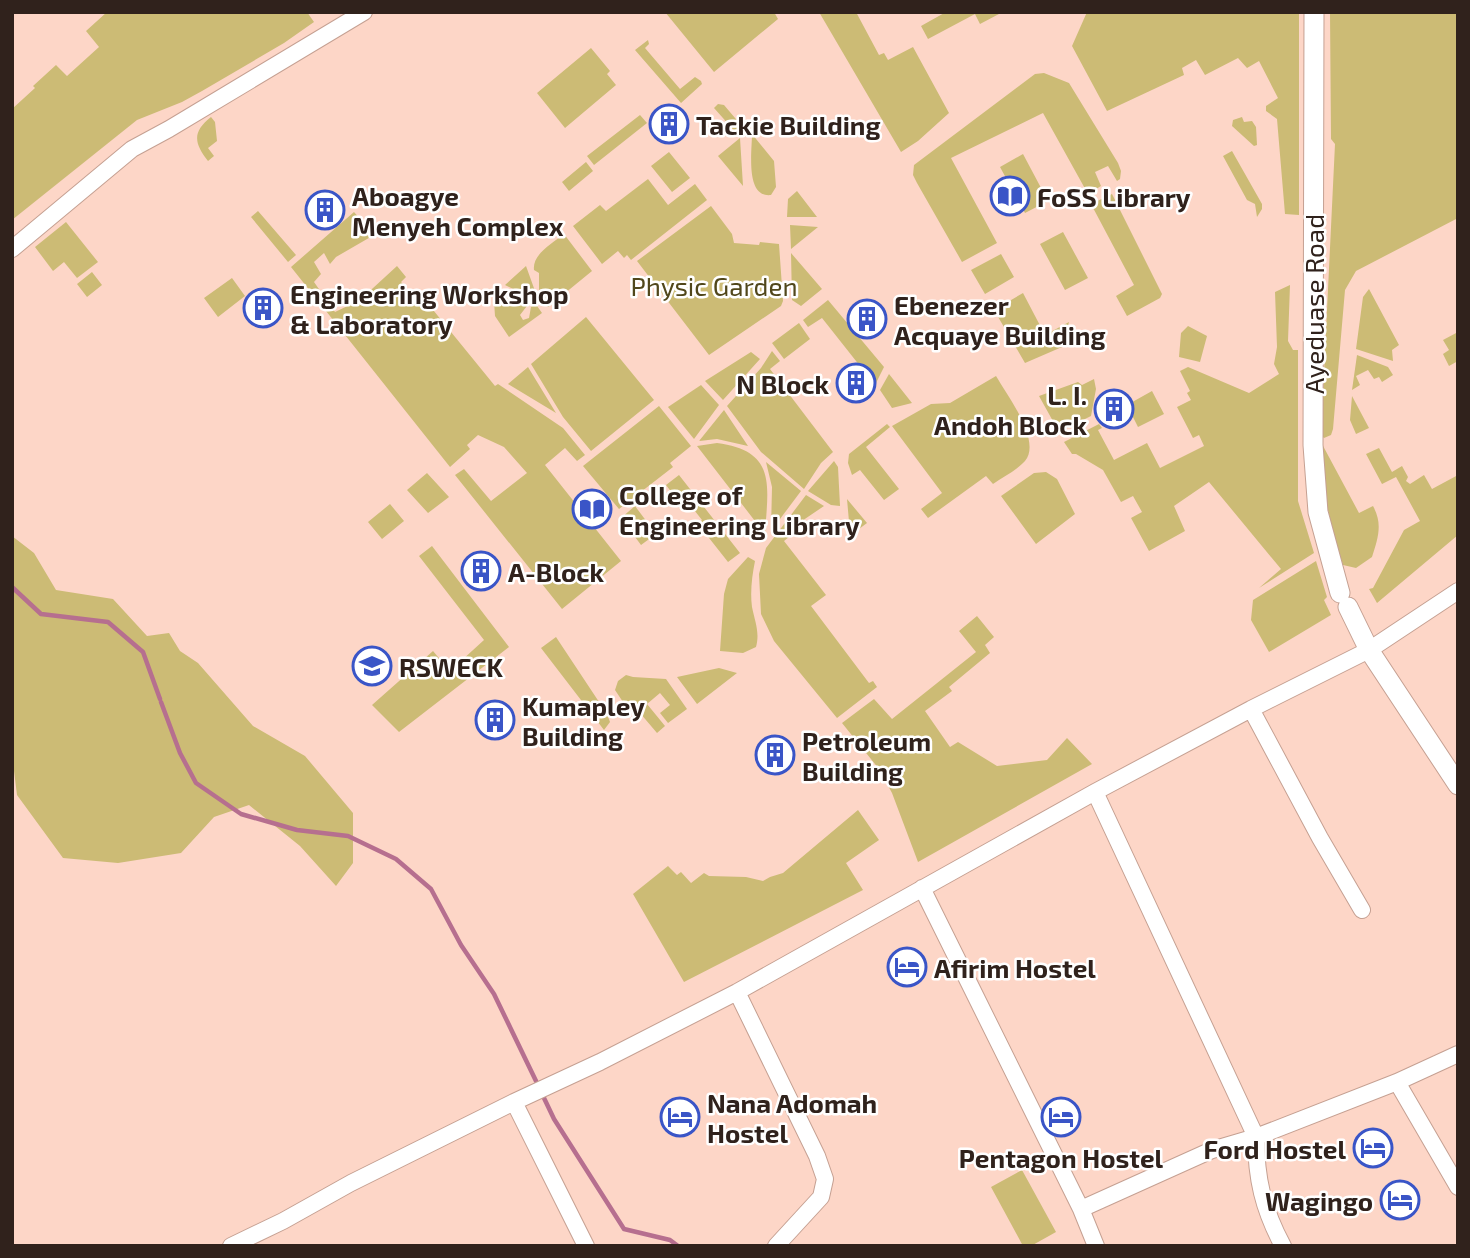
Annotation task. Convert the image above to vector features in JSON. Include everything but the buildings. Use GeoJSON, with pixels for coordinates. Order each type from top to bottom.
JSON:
{"type":"FeatureCollection","features":[{"type":"Feature","properties":{"kind":"street"},"geometry":{"type":"LineString","coordinates":[[12,249],[132,149],[363,12]]}},
{"type":"Feature","properties":{"kind":"street","name":"Ayeduase Road"},"geometry":{"type":"LineString","coordinates":[[1314,12],[1313,445],[1318,512],[1344,600],[1369,650],[1458,785]]}},
{"type":"Feature","properties":{"kind":"street"},"geometry":{"type":"LineString","coordinates":[[231,1246],[737,992],[1095,792],[1369,650],[1458,591]]}},
{"type":"Feature","properties":{"kind":"street"},"geometry":{"type":"LineString","coordinates":[[1251,709],[1362,910]]}},
{"type":"Feature","properties":{"kind":"street"},"geometry":{"type":"LineString","coordinates":[[1095,792],[1256,1137],[1258,1186],[1283,1246]]}},
{"type":"Feature","properties":{"kind":"street"},"geometry":{"type":"LineString","coordinates":[[922,888],[1081,1209],[1096,1246]]}},
{"type":"Feature","properties":{"kind":"street"},"geometry":{"type":"LineString","coordinates":[[737,992],[817,1156],[825,1179],[821,1196],[776,1246]]}},
{"type":"Feature","properties":{"kind":"street"},"geometry":{"type":"LineString","coordinates":[[1081,1209],[1212,1150],[1256,1137],[1398,1082],[1458,1054]]}},
{"type":"Feature","properties":{"kind":"street"},"geometry":{"type":"LineString","coordinates":[[1398,1082],[1458,1188]]}},
{"type":"Feature","properties":{"kind":"street"},"geometry":{"type":"LineString","coordinates":[[514,1102],[586,1246]]}},
{"type":"Feature","properties":{"kind":"green space"},"geometry":{"type":"Polygon","coordinates":[[[107,12],[307,12],[314,22],[284,43],[202,91],[137,120],[12,220],[12,109],[56,65],[67,76],[99,47],[86,31],[107,12]]]}},
{"type":"Feature","properties":{"kind":"green space"},"geometry":{"type":"Polygon","coordinates":[[[665,12],[774,12],[778,19],[714,72],[665,12]]]}},
{"type":"Feature","properties":{"kind":"green space"},"geometry":{"type":"Polygon","coordinates":[[[819,12],[856,12],[879,55],[884,53],[888,60],[913,47],[949,113],[918,141],[901,152],[819,12]]]}},
{"type":"Feature","properties":{"kind":"green space"},"geometry":{"type":"Polygon","coordinates":[[[946,12],[999,14],[980,24],[975,14],[928,39],[921,26],[946,12]]]}},
{"type":"Feature","properties":{"kind":"green space"},"geometry":{"type":"Polygon","coordinates":[[[1087,12],[1299,12],[1299,215],[1285,214],[1277,119],[1266,111],[1266,106],[1278,98],[1259,61],[1247,68],[1238,58],[1205,75],[1196,60],[1182,68],[1184,75],[1107,111],[1072,46],[1087,12]]]}},
{"type":"Feature","properties":{"kind":"green space"},"geometry":{"type":"Polygon","coordinates":[[[1330,12],[1458,12],[1458,218],[1356,271],[1345,290],[1333,429],[1331,435],[1324,438],[1321,435],[1335,144],[1331,139],[1330,12]]]}},
{"type":"Feature","properties":{"kind":"green space"},"geometry":{"type":"Polygon","coordinates":[[[648,40],[649,44],[645,48],[680,89],[695,77],[701,81],[702,84],[681,103],[635,50],[648,40]]]}},
{"type":"Feature","properties":{"kind":"green space"},"geometry":{"type":"Polygon","coordinates":[[[591,48],[610,71],[607,74],[616,85],[565,128],[537,93],[591,48]]]}},
{"type":"Feature","properties":{"kind":"green space"},"geometry":{"type":"Polygon","coordinates":[[[1044,73],[1069,83],[1118,163],[1120,179],[1117,181],[1108,166],[1095,172],[1101,186],[1088,194],[1043,113],[951,158],[997,243],[962,262],[913,175],[914,165],[1035,74],[1044,73]]]}},
{"type":"Feature","properties":{"kind":"green space"},"geometry":{"type":"Polygon","coordinates":[[[718,104],[724,105],[741,125],[739,136],[714,108],[718,104]]]}},
{"type":"Feature","properties":{"kind":"green space"},"geometry":{"type":"Polygon","coordinates":[[[640,115],[647,123],[594,165],[587,156],[640,115]]]}},
{"type":"Feature","properties":{"kind":"green space"},"geometry":{"type":"Polygon","coordinates":[[[211,117],[215,122],[217,141],[208,148],[214,156],[208,161],[197,138],[205,122],[211,117]]]}},
{"type":"Feature","properties":{"kind":"green space"},"geometry":{"type":"Polygon","coordinates":[[[1242,117],[1244,122],[1252,121],[1256,127],[1257,145],[1254,146],[1232,126],[1233,120],[1242,117]]]}},
{"type":"Feature","properties":{"kind":"green space"},"geometry":{"type":"Polygon","coordinates":[[[752,134],[774,161],[776,187],[771,195],[763,194],[754,182],[751,162],[752,134]]]}},
{"type":"Feature","properties":{"kind":"green space"},"geometry":{"type":"Polygon","coordinates":[[[740,138],[743,186],[718,156],[740,138]]]}},
{"type":"Feature","properties":{"kind":"green space"},"geometry":{"type":"Polygon","coordinates":[[[1232,151],[1262,204],[1257,217],[1255,204],[1247,200],[1223,156],[1232,151]]]}},
{"type":"Feature","properties":{"kind":"green space"},"geometry":{"type":"Polygon","coordinates":[[[669,152],[690,178],[672,192],[651,166],[669,152]]]}},
{"type":"Feature","properties":{"kind":"green space"},"geometry":{"type":"Polygon","coordinates":[[[1023,154],[1048,201],[1025,213],[1000,167],[1023,154]]]}},
{"type":"Feature","properties":{"kind":"green space"},"geometry":{"type":"Polygon","coordinates":[[[586,162],[593,171],[569,191],[562,182],[586,162]]]}},
{"type":"Feature","properties":{"kind":"green space"},"geometry":{"type":"Polygon","coordinates":[[[648,179],[668,205],[695,184],[707,200],[631,260],[627,255],[624,258],[618,251],[602,264],[573,226],[600,205],[606,211],[648,179]]]}},
{"type":"Feature","properties":{"kind":"green space"},"geometry":{"type":"Polygon","coordinates":[[[797,191],[817,217],[787,217],[788,199],[797,191]]]}},
{"type":"Feature","properties":{"kind":"green space"},"geometry":{"type":"Polygon","coordinates":[[[1112,194],[1162,294],[1160,298],[1127,316],[1116,296],[1134,285],[1091,204],[1112,194]]]}},
{"type":"Feature","properties":{"kind":"green space","name":"Physic Garden"},"geometry":{"type":"Polygon","coordinates":[[[711,206],[732,234],[734,243],[779,244],[783,301],[781,306],[709,355],[637,261],[711,206]]]}},
{"type":"Feature","properties":{"kind":"green space"},"geometry":{"type":"Polygon","coordinates":[[[258,211],[296,255],[288,262],[251,217],[258,211]]]}},
{"type":"Feature","properties":{"kind":"green space"},"geometry":{"type":"Polygon","coordinates":[[[354,212],[374,235],[336,257],[330,264],[324,253],[314,262],[321,274],[314,282],[335,312],[360,300],[397,266],[406,277],[401,282],[411,293],[416,289],[495,386],[498,384],[563,428],[585,455],[577,461],[565,448],[545,465],[621,561],[562,609],[455,475],[464,469],[491,501],[527,473],[504,447],[478,435],[467,445],[470,449],[450,467],[291,267],[354,212]]]}},
{"type":"Feature","properties":{"kind":"green space"},"geometry":{"type":"Polygon","coordinates":[[[66,222],[98,262],[77,278],[64,262],[53,271],[35,247],[66,222]]]}},
{"type":"Feature","properties":{"kind":"green space"},"geometry":{"type":"Polygon","coordinates":[[[790,225],[818,227],[791,249],[790,225]]]}},
{"type":"Feature","properties":{"kind":"green space"},"geometry":{"type":"Polygon","coordinates":[[[1063,232],[1088,278],[1065,290],[1040,244],[1063,232]]]}},
{"type":"Feature","properties":{"kind":"green space"},"geometry":{"type":"Polygon","coordinates":[[[564,234],[592,271],[548,307],[539,292],[539,273],[534,270],[534,264],[544,249],[564,234]]]}},
{"type":"Feature","properties":{"kind":"green space"},"geometry":{"type":"Polygon","coordinates":[[[791,253],[822,289],[801,306],[792,300],[791,253]]]}},
{"type":"Feature","properties":{"kind":"green space"},"geometry":{"type":"Polygon","coordinates":[[[1001,254],[1014,277],[985,294],[971,270],[1001,254]]]}},
{"type":"Feature","properties":{"kind":"green space"},"geometry":{"type":"Polygon","coordinates":[[[526,266],[535,291],[528,296],[505,285],[526,266]]]}},
{"type":"Feature","properties":{"kind":"green space"},"geometry":{"type":"Polygon","coordinates":[[[92,272],[102,285],[87,297],[77,284],[92,272]]]}},
{"type":"Feature","properties":{"kind":"green space"},"geometry":{"type":"Polygon","coordinates":[[[232,278],[245,296],[218,317],[204,298],[232,278]]]}},
{"type":"Feature","properties":{"kind":"green space"},"geometry":{"type":"Polygon","coordinates":[[[1290,285],[1288,341],[1293,350],[1298,350],[1298,501],[1314,553],[1259,588],[1281,569],[1209,482],[1174,506],[1185,531],[1149,551],[1131,518],[1142,512],[1133,496],[1121,502],[1103,470],[1072,454],[1064,442],[1099,424],[1102,428],[1098,430],[1114,460],[1147,443],[1160,468],[1204,446],[1199,435],[1193,438],[1177,407],[1191,400],[1187,393],[1190,391],[1180,371],[1188,367],[1249,393],[1279,374],[1274,364],[1277,347],[1275,292],[1290,285]]]}},
{"type":"Feature","properties":{"kind":"green space"},"geometry":{"type":"Polygon","coordinates":[[[1369,289],[1399,345],[1392,350],[1393,361],[1356,349],[1363,297],[1369,289]]]}},
{"type":"Feature","properties":{"kind":"green space"},"geometry":{"type":"Polygon","coordinates":[[[1023,293],[1045,335],[1069,322],[1062,347],[1025,363],[994,310],[1023,293]]]}},
{"type":"Feature","properties":{"kind":"green space"},"geometry":{"type":"Polygon","coordinates":[[[498,298],[530,300],[520,315],[523,320],[529,318],[531,307],[535,303],[542,313],[509,337],[495,316],[494,301],[498,298]]]}},
{"type":"Feature","properties":{"kind":"green space"},"geometry":{"type":"Polygon","coordinates":[[[828,300],[884,367],[875,385],[822,318],[808,327],[803,320],[828,300]]]}},
{"type":"Feature","properties":{"kind":"green space"},"geometry":{"type":"Polygon","coordinates":[[[586,317],[654,400],[591,451],[563,417],[531,364],[586,317]]]}},
{"type":"Feature","properties":{"kind":"green space"},"geometry":{"type":"Polygon","coordinates":[[[799,323],[810,339],[784,359],[772,343],[799,323]]]}},
{"type":"Feature","properties":{"kind":"green space"},"geometry":{"type":"Polygon","coordinates":[[[1188,326],[1207,336],[1200,362],[1179,357],[1181,333],[1188,326]]]}},
{"type":"Feature","properties":{"kind":"green space"},"geometry":{"type":"Polygon","coordinates":[[[1458,332],[1458,361],[1449,366],[1443,354],[1449,350],[1443,340],[1458,332]]]}},
{"type":"Feature","properties":{"kind":"green space"},"geometry":{"type":"Polygon","coordinates":[[[772,351],[780,361],[770,369],[833,452],[821,463],[804,489],[761,452],[727,406],[761,368],[772,351]]]}},
{"type":"Feature","properties":{"kind":"green space"},"geometry":{"type":"Polygon","coordinates":[[[751,352],[760,359],[723,400],[705,381],[751,352]]]}},
{"type":"Feature","properties":{"kind":"green space"},"geometry":{"type":"Polygon","coordinates":[[[1357,355],[1388,367],[1393,375],[1382,382],[1379,377],[1374,379],[1368,370],[1356,376],[1360,385],[1352,390],[1357,355]]]}},
{"type":"Feature","properties":{"kind":"green space"},"geometry":{"type":"Polygon","coordinates":[[[528,367],[556,413],[508,384],[528,367]]]}},
{"type":"Feature","properties":{"kind":"green space"},"geometry":{"type":"Polygon","coordinates":[[[889,374],[912,403],[892,408],[880,390],[889,374]]]}},
{"type":"Feature","properties":{"kind":"green space"},"geometry":{"type":"Polygon","coordinates":[[[996,376],[1026,430],[1029,452],[1025,461],[993,484],[986,476],[928,518],[921,509],[942,493],[892,426],[931,404],[950,403],[996,376]]]}},
{"type":"Feature","properties":{"kind":"green space"},"geometry":{"type":"Polygon","coordinates":[[[1094,379],[1096,389],[1091,416],[1059,432],[1039,396],[1078,382],[1082,385],[1094,379]]]}},
{"type":"Feature","properties":{"kind":"green space"},"geometry":{"type":"Polygon","coordinates":[[[701,385],[719,405],[694,439],[668,407],[701,385]]]}},
{"type":"Feature","properties":{"kind":"green space"},"geometry":{"type":"Polygon","coordinates":[[[1152,391],[1164,414],[1138,427],[1127,405],[1152,391]]]}},
{"type":"Feature","properties":{"kind":"green space"},"geometry":{"type":"Polygon","coordinates":[[[1352,396],[1369,428],[1356,434],[1350,420],[1352,396]]]}},
{"type":"Feature","properties":{"kind":"green space"},"geometry":{"type":"Polygon","coordinates":[[[659,406],[691,446],[670,463],[673,467],[619,509],[583,466],[659,406]]]}},
{"type":"Feature","properties":{"kind":"green space"},"geometry":{"type":"Polygon","coordinates":[[[724,410],[748,446],[717,439],[699,441],[724,410]]]}},
{"type":"Feature","properties":{"kind":"green space"},"geometry":{"type":"Polygon","coordinates":[[[887,424],[890,427],[866,447],[899,489],[884,500],[860,470],[852,475],[848,463],[849,454],[887,424]]]}},
{"type":"Feature","properties":{"kind":"green space"},"geometry":{"type":"Polygon","coordinates":[[[717,443],[736,447],[750,454],[759,462],[765,473],[765,534],[697,446],[717,443]]]}},
{"type":"Feature","properties":{"kind":"green space"},"geometry":{"type":"Polygon","coordinates":[[[1322,444],[1359,513],[1373,506],[1378,519],[1378,537],[1372,557],[1356,568],[1343,565],[1334,535],[1324,490],[1322,444]]]}},
{"type":"Feature","properties":{"kind":"green space"},"geometry":{"type":"Polygon","coordinates":[[[1379,448],[1392,472],[1402,466],[1408,477],[1406,481],[1410,484],[1424,475],[1432,489],[1458,475],[1458,535],[1377,603],[1369,589],[1373,588],[1404,530],[1420,521],[1396,477],[1382,484],[1366,454],[1379,448]]]}},
{"type":"Feature","properties":{"kind":"green space"},"geometry":{"type":"Polygon","coordinates":[[[834,461],[838,467],[840,506],[831,505],[808,491],[834,461]]]}},
{"type":"Feature","properties":{"kind":"green space"},"geometry":{"type":"Polygon","coordinates":[[[766,462],[801,491],[771,531],[772,487],[766,462]]]}},
{"type":"Feature","properties":{"kind":"green space"},"geometry":{"type":"Polygon","coordinates":[[[1046,472],[1057,479],[1075,514],[1036,544],[1001,496],[1034,473],[1046,472]]]}},
{"type":"Feature","properties":{"kind":"green space"},"geometry":{"type":"Polygon","coordinates":[[[427,473],[449,497],[428,513],[407,490],[427,473]]]}},
{"type":"Feature","properties":{"kind":"green space"},"geometry":{"type":"Polygon","coordinates":[[[679,475],[740,553],[728,562],[698,524],[702,520],[691,506],[685,510],[666,485],[679,475]]]}},
{"type":"Feature","properties":{"kind":"green space"},"geometry":{"type":"Polygon","coordinates":[[[806,495],[824,506],[796,525],[799,529],[784,541],[826,595],[811,606],[869,683],[873,681],[877,687],[837,718],[774,641],[761,614],[759,574],[766,548],[806,495]]]}},
{"type":"Feature","properties":{"kind":"green space"},"geometry":{"type":"Polygon","coordinates":[[[847,499],[867,523],[851,535],[850,533],[847,499]]]}},
{"type":"Feature","properties":{"kind":"green space"},"geometry":{"type":"Polygon","coordinates":[[[390,504],[404,521],[382,539],[368,522],[390,504]]]}},
{"type":"Feature","properties":{"kind":"green space"},"geometry":{"type":"Polygon","coordinates":[[[635,506],[656,534],[641,545],[621,518],[635,506]]]}},
{"type":"Feature","properties":{"kind":"green space"},"geometry":{"type":"Polygon","coordinates":[[[12,536],[34,553],[56,590],[113,599],[147,636],[169,633],[180,651],[198,663],[253,726],[305,756],[353,813],[353,863],[336,886],[300,846],[249,805],[214,817],[181,853],[118,863],[63,858],[17,795],[12,755],[12,536]]]}},
{"type":"Feature","properties":{"kind":"green space"},"geometry":{"type":"Polygon","coordinates":[[[432,546],[509,647],[399,732],[372,705],[433,651],[450,671],[484,640],[419,556],[432,546]]]}},
{"type":"Feature","properties":{"kind":"green space"},"geometry":{"type":"Polygon","coordinates":[[[748,557],[755,561],[751,596],[757,632],[756,647],[743,653],[720,651],[724,594],[728,579],[748,557]]]}},
{"type":"Feature","properties":{"kind":"green space"},"geometry":{"type":"Polygon","coordinates":[[[1316,561],[1327,597],[1324,600],[1331,615],[1269,652],[1251,620],[1253,600],[1316,561]]]}},
{"type":"Feature","properties":{"kind":"green space"},"geometry":{"type":"Polygon","coordinates":[[[977,616],[994,637],[985,645],[990,653],[949,687],[952,691],[925,711],[950,747],[958,742],[997,766],[1047,760],[1067,738],[1092,764],[918,862],[892,793],[879,769],[842,723],[874,699],[892,719],[976,652],[959,631],[977,616]]]}},
{"type":"Feature","properties":{"kind":"green space"},"geometry":{"type":"Polygon","coordinates":[[[556,637],[607,714],[610,722],[604,730],[541,648],[556,637]]]}},
{"type":"Feature","properties":{"kind":"green space"},"geometry":{"type":"Polygon","coordinates":[[[719,668],[737,673],[697,704],[677,677],[719,668]]]}},
{"type":"Feature","properties":{"kind":"green space"},"geometry":{"type":"Polygon","coordinates":[[[626,675],[666,679],[687,709],[668,723],[660,713],[670,705],[660,693],[647,704],[665,726],[657,733],[640,713],[627,708],[615,690],[618,681],[626,675]]]}},
{"type":"Feature","properties":{"kind":"green space"},"geometry":{"type":"Polygon","coordinates":[[[858,810],[879,840],[846,863],[863,890],[684,982],[633,894],[668,866],[677,875],[681,872],[691,883],[704,873],[709,876],[746,877],[763,881],[783,873],[858,810]]]}},
{"type":"Feature","properties":{"kind":"green space"},"geometry":{"type":"Polygon","coordinates":[[[1022,1170],[1056,1232],[1031,1246],[1023,1246],[991,1187],[1022,1170]]]}},
{"type":"Feature","properties":{"kind":"waterway"},"geometry":{"type":"LineString","coordinates":[[12,587],[41,614],[108,622],[143,652],[160,699]]}},
{"type":"Feature","properties":{"kind":"waterway"},"geometry":{"type":"LineString","coordinates":[[161,702],[180,753],[196,783],[241,814],[297,830],[348,836],[396,859],[431,889],[461,945],[494,994],[536,1081]]}},
{"type":"Feature","properties":{"kind":"waterway"},"geometry":{"type":"LineString","coordinates":[[544,1098],[554,1119],[624,1229],[670,1240],[678,1246]]}},
{"type":"Feature","properties":{"kind":"place","name":"Tackie Building"},"geometry":{"type":"Point","coordinates":[669,124]}},
{"type":"Feature","properties":{"kind":"place","name":"FoSS Library"},"geometry":{"type":"Point","coordinates":[1010,196]}},
{"type":"Feature","properties":{"kind":"place","name":"Aboagye Menyeh Complex"},"geometry":{"type":"Point","coordinates":[325,210]}},
{"type":"Feature","properties":{"kind":"place","name":"Engineering Workshop & Laboratory"},"geometry":{"type":"Point","coordinates":[263,308]}},
{"type":"Feature","properties":{"kind":"place","name":"Ebenezer Acquaye Building"},"geometry":{"type":"Point","coordinates":[867,319]}},
{"type":"Feature","properties":{"kind":"place","name":"N Block"},"geometry":{"type":"Point","coordinates":[856,383]}},
{"type":"Feature","properties":{"kind":"place","name":"L. I. Andoh Block"},"geometry":{"type":"Point","coordinates":[1114,409]}},
{"type":"Feature","properties":{"kind":"place","name":"College of Engineering Library"},"geometry":{"type":"Point","coordinates":[592,509]}},
{"type":"Feature","properties":{"kind":"place","name":"A-Block"},"geometry":{"type":"Point","coordinates":[481,571]}},
{"type":"Feature","properties":{"kind":"place","name":"RSWECK"},"geometry":{"type":"Point","coordinates":[372,666]}},
{"type":"Feature","properties":{"kind":"place","name":"Kumapley Building"},"geometry":{"type":"Point","coordinates":[495,720]}},
{"type":"Feature","properties":{"kind":"place","name":"Petroleum Building"},"geometry":{"type":"Point","coordinates":[775,755]}},
{"type":"Feature","properties":{"kind":"place","name":"Afirim Hostel"},"geometry":{"type":"Point","coordinates":[907,967]}},
{"type":"Feature","properties":{"kind":"place","name":"Nana Adomah Hostel"},"geometry":{"type":"Point","coordinates":[680,1117]}},
{"type":"Feature","properties":{"kind":"place","name":"Pentagon Hostel"},"geometry":{"type":"Point","coordinates":[1061,1117]}},
{"type":"Feature","properties":{"kind":"place","name":"Ford Hostel"},"geometry":{"type":"Point","coordinates":[1373,1148]}},
{"type":"Feature","properties":{"kind":"place","name":"Wagingo"},"geometry":{"type":"Point","coordinates":[1400,1200]}}]}
